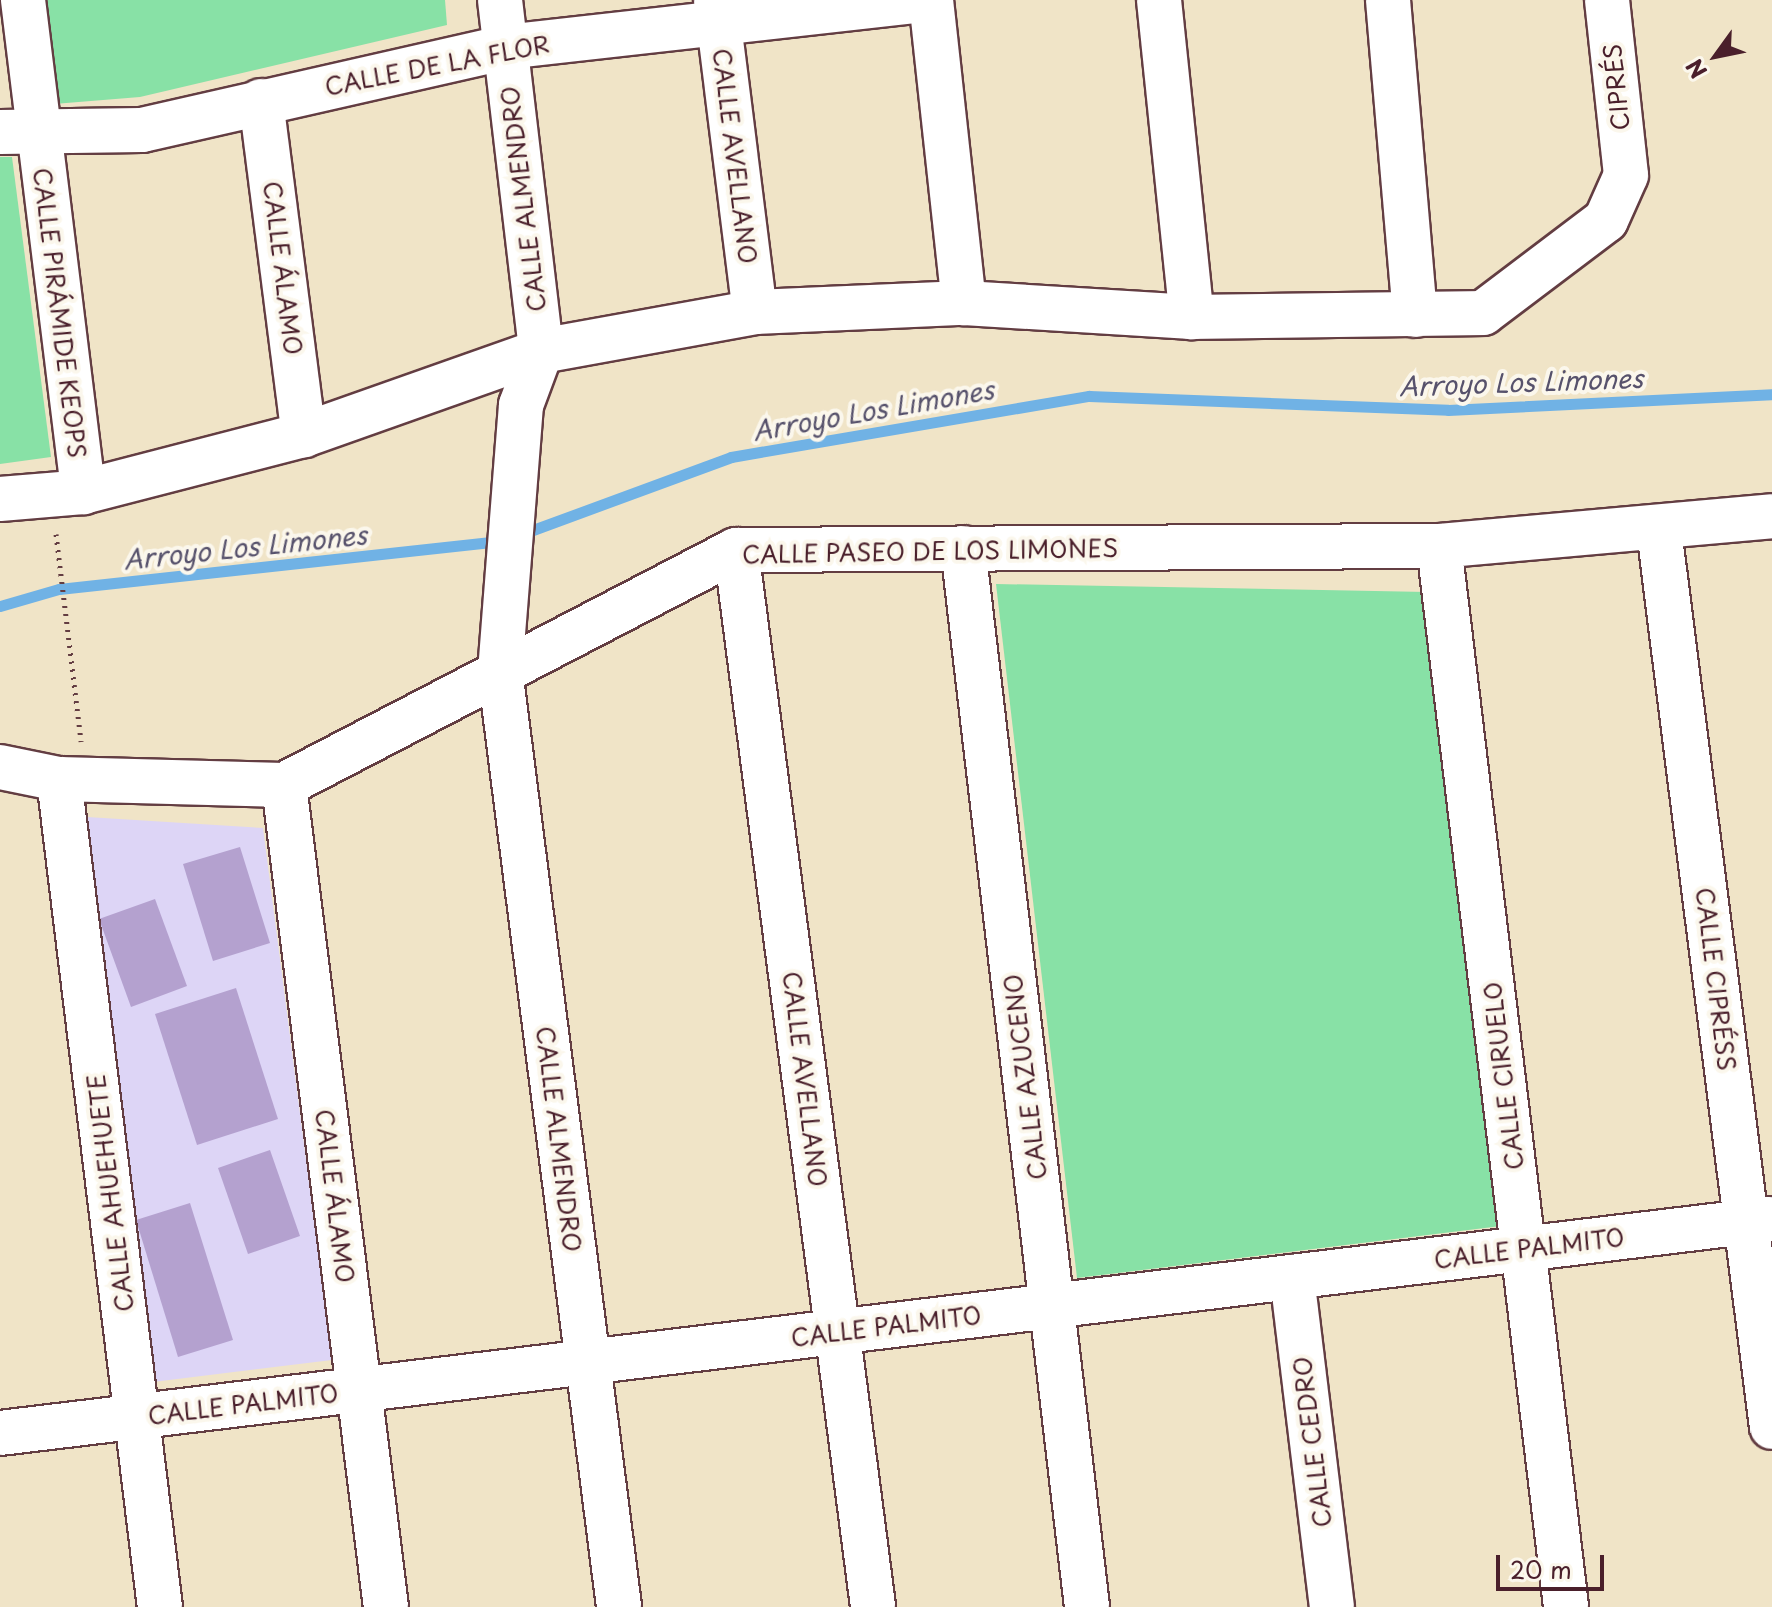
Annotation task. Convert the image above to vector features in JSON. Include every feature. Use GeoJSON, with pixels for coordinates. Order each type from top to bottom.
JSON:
{"type":"FeatureCollection","features":[{"type":"Feature","properties":{"kind":"street"},"geometry":{"type":"LineString","coordinates":[[19,133],[23,0]]}},
{"type":"Feature","properties":{"kind":"street","name":"CALLE ALMENDRO"},"geometry":{"type":"LineString","coordinates":[[500,0],[541,351],[521,405],[500,671],[619,1607]]}},
{"type":"Feature","properties":{"kind":"street"},"geometry":{"type":"LineString","coordinates":[[928,0],[964,303]]}},
{"type":"Feature","properties":{"kind":"street","name":"CALLE DE LA FLOR"},"geometry":{"type":"LineString","coordinates":[[19,133],[142,130],[506,47],[718,12],[928,0]]}},
{"type":"Feature","properties":{"kind":"street"},"geometry":{"type":"LineString","coordinates":[[1159,0],[1192,317]]}},
{"type":"Feature","properties":{"kind":"street"},"geometry":{"type":"LineString","coordinates":[[0,499],[83,492],[304,435],[541,351],[755,312],[964,303],[1192,317],[1415,315],[1388,0]]}},
{"type":"Feature","properties":{"kind":"street","name":"CIPRÉS"},"geometry":{"type":"LineString","coordinates":[[1415,315],[1483,313],[1606,220],[1626,175],[1607,0]]}},
{"type":"Feature","properties":{"kind":"street","name":"CALLE AVELLANO"},"geometry":{"type":"LineString","coordinates":[[718,12],[755,312]]}},
{"type":"Feature","properties":{"kind":"street","name":"CALLE ÁLAMO"},"geometry":{"type":"LineString","coordinates":[[261,101],[304,435]]}},
{"type":"Feature","properties":{"kind":"street","name":"CALLE PIRÁMIDE KEOPS"},"geometry":{"type":"LineString","coordinates":[[19,133],[83,492]]}},
{"type":"Feature","properties":{"kind":"street","name":"CALLE PASEO DE LOS LIMONES"},"geometry":{"type":"LineString","coordinates":[[0,767],[72,779],[284,785],[736,550],[1439,546],[1659,530],[1772,516]]}},
{"type":"Feature","properties":{"kind":"street","name":"CALLE CIPRÉSS"},"geometry":{"type":"LineString","coordinates":[[1659,530],[1759,1221],[1772,1427]]}},
{"type":"Feature","properties":{"kind":"street","name":"CALLE CIRUELO"},"geometry":{"type":"LineString","coordinates":[[1439,546],[1566,1607]]}},
{"type":"Feature","properties":{"kind":"street","name":"CALLE AZUCENO"},"geometry":{"type":"LineString","coordinates":[[963,548],[1087,1607]]}},
{"type":"Feature","properties":{"kind":"street","name":"CALLE AVELLANO"},"geometry":{"type":"LineString","coordinates":[[736,550],[873,1607]]}},
{"type":"Feature","properties":{"kind":"street","name":"CALLE AHUEHUETE"},"geometry":{"type":"LineString","coordinates":[[72,779],[137,1417],[160,1607]]}},
{"type":"Feature","properties":{"kind":"street","name":"CALLE ÁLAMO"},"geometry":{"type":"LineString","coordinates":[[284,785],[386,1607]]}},
{"type":"Feature","properties":{"kind":"street","name":"CALLE PALMITO"},"geometry":{"type":"LineString","coordinates":[[0,1433],[1759,1221]]}},
{"type":"Feature","properties":{"kind":"street","name":"CALLE CEDRO"},"geometry":{"type":"LineString","coordinates":[[1292,1277],[1332,1607]]}},
{"type":"Feature","properties":{"kind":"path"},"geometry":{"type":"LineString","coordinates":[[57,538],[65,607],[72,779]]}},
{"type":"Feature","properties":{"kind":"shaded area"},"geometry":{"type":"Polygon","coordinates":[[[87,817],[263,828],[332,1360],[153,1382],[87,817]]]}},
{"type":"Feature","properties":{"kind":"green space"},"geometry":{"type":"Polygon","coordinates":[[[46,0],[445,0],[447,25],[140,97],[54,104],[46,0]]]}},
{"type":"Feature","properties":{"kind":"green space"},"geometry":{"type":"Polygon","coordinates":[[[0,157],[12,157],[51,457],[0,464],[0,157]]]}},
{"type":"Feature","properties":{"kind":"green space"},"geometry":{"type":"Polygon","coordinates":[[[996,584],[1427,592],[1501,1226],[1077,1278],[996,584]]]}},
{"type":"Feature","properties":{"kind":"building"},"geometry":{"type":"Polygon","coordinates":[[[240,847],[270,943],[213,961],[183,864],[240,847]]]}},
{"type":"Feature","properties":{"kind":"building"},"geometry":{"type":"Polygon","coordinates":[[[155,899],[187,986],[131,1007],[99,919],[155,899]]]}},
{"type":"Feature","properties":{"kind":"building"},"geometry":{"type":"Polygon","coordinates":[[[236,988],[278,1119],[197,1145],[155,1014],[236,988]]]}},
{"type":"Feature","properties":{"kind":"building"},"geometry":{"type":"Polygon","coordinates":[[[270,1150],[300,1236],[248,1254],[218,1168],[270,1150]]]}},
{"type":"Feature","properties":{"kind":"building"},"geometry":{"type":"Polygon","coordinates":[[[190,1203],[233,1340],[178,1357],[136,1220],[190,1203]]]}},
{"type":"Feature","properties":{"kind":"waterway","name":"Arroyo Los Limones"},"geometry":{"type":"LineString","coordinates":[[522,534],[731,457],[1089,396],[1448,410],[1772,394]]}},
{"type":"Feature","properties":{"kind":"waterway","name":"Arroyo Los Limones"},"geometry":{"type":"LineString","coordinates":[[0,606],[59,589],[502,541]]}}]}
